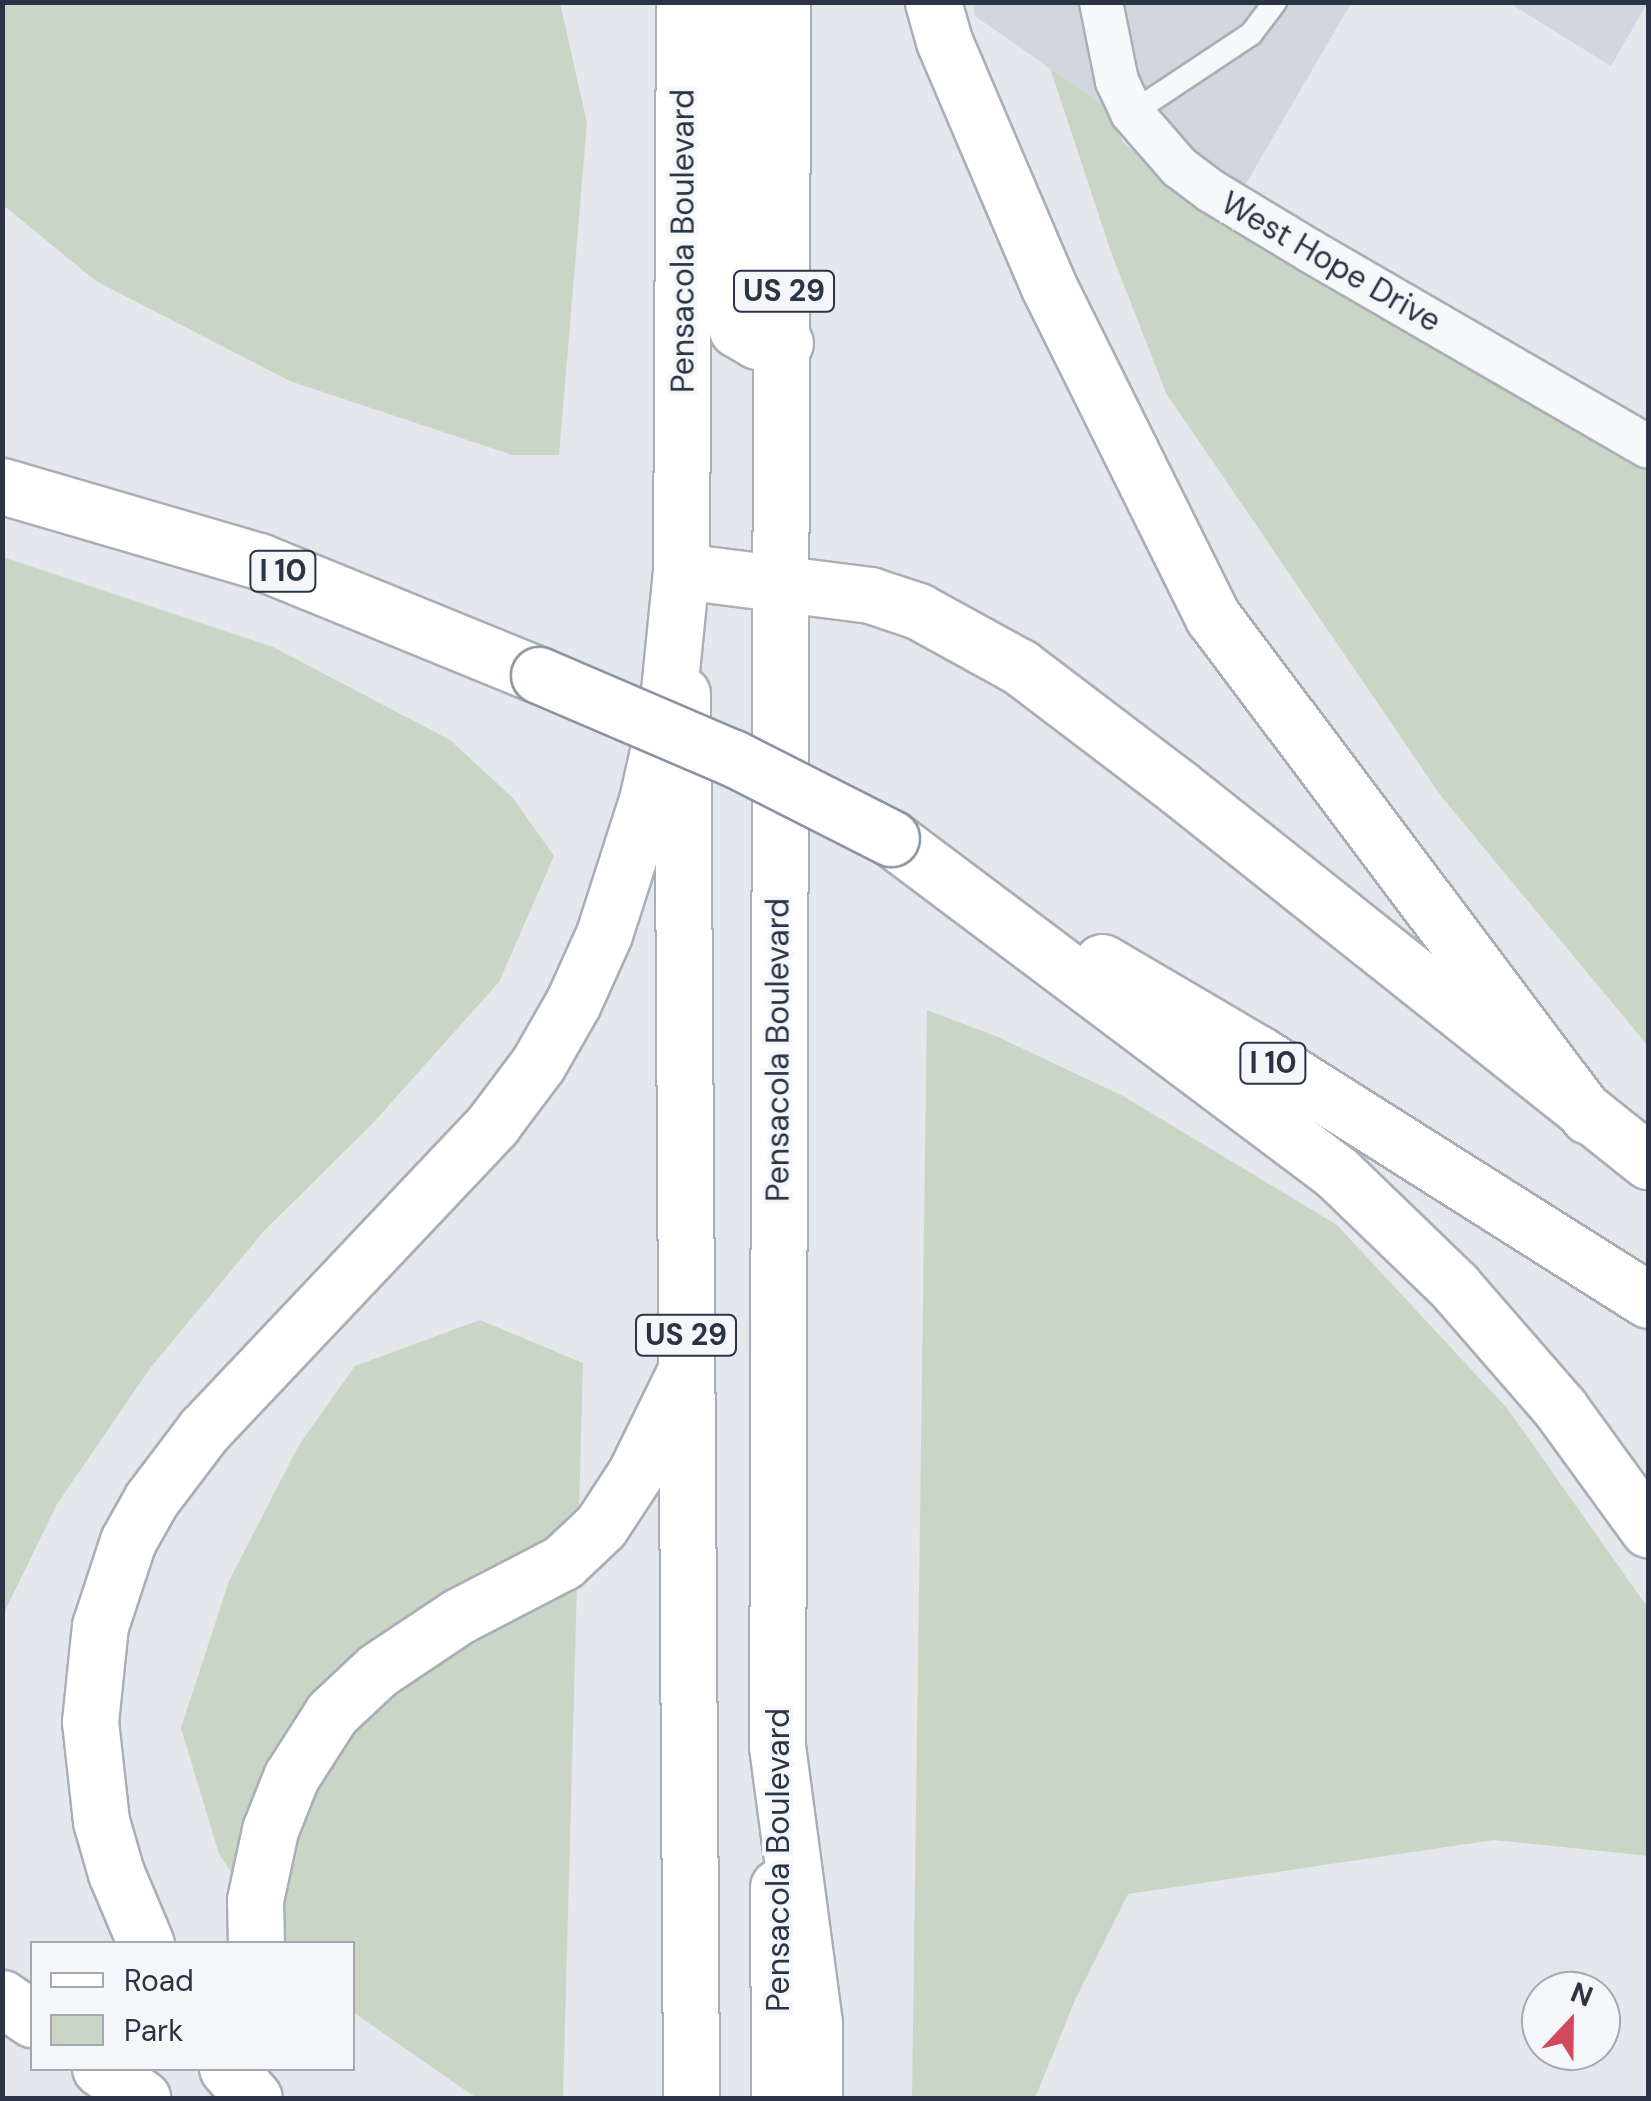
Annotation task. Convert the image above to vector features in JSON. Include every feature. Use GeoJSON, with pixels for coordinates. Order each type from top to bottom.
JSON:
{"type":"FeatureCollection","features":[{"type":"Feature","properties":{"kind":"main road","name":"Pensacola Boulevard"},"geometry":{"type":"LineString","coordinates":[[684,2],[681,571],[691,2098]]}},
{"type":"Feature","properties":{"kind":"main road"},"geometry":{"type":"LineString","coordinates":[[732,2],[726,291],[737,328],[757,341],[785,343]]}},
{"type":"Feature","properties":{"kind":"main road","name":"Pensacola Boulevard"},"geometry":{"type":"LineString","coordinates":[[779,2098],[778,580],[785,343],[782,2]]}},
{"type":"Feature","properties":{"kind":"main road"},"geometry":{"type":"LineString","coordinates":[[933,2],[944,40],[1049,287],[1213,618],[1588,1116]]}},
{"type":"Feature","properties":{"kind":"main road","name":"I 10"},"geometry":{"type":"LineString","coordinates":[[2,486],[259,562],[733,758],[890,838],[1260,1054],[1648,1300]]}},
{"type":"Feature","properties":{"kind":"main road"},"geometry":{"type":"LineString","coordinates":[[145,1941],[116,1874],[92,1770],[92,1671],[117,1570],[144,1514],[176,1464],[492,1124],[538,1064],[573,1003],[604,934],[647,800],[667,711],[681,571],[778,580],[870,595],[918,611],[1020,667],[1194,799],[1648,1162]]}},
{"type":"Feature","properties":{"kind":"main road"},"geometry":{"type":"LineString","coordinates":[[890,838],[1337,1173],[1454,1286],[1560,1408],[1648,1530]]}},
{"type":"Feature","properties":{"kind":"main road"},"geometry":{"type":"LineString","coordinates":[[256,1941],[255,1900],[270,1830],[291,1776],[332,1713],[378,1670],[459,1616],[563,1562],[602,1526],[636,1474],[686,1370]]}},
{"type":"Feature","properties":{"kind":"main road"},"geometry":{"type":"LineString","coordinates":[[778,1746],[814,2022],[814,2098]]}},
{"type":"Feature","properties":{"kind":"main road"},"geometry":{"type":"LineString","coordinates":[[2,1998],[30,2019]]}},
{"type":"Feature","properties":{"kind":"main road"},"geometry":{"type":"LineString","coordinates":[[104,2071],[142,2098]]}},
{"type":"Feature","properties":{"kind":"main road"},"geometry":{"type":"LineString","coordinates":[[230,2071],[254,2098]]}},
{"type":"Feature","properties":{"kind":"main road"},"geometry":{"type":"LineString","coordinates":[[278,2071],[284,2098]]}},
{"type":"Feature","properties":{"kind":"street","name":"West Hope Drive"},"geometry":{"type":"LineString","coordinates":[[1101,2],[1117,80],[1132,113],[1153,141],[1210,191],[1648,446]]}},
{"type":"Feature","properties":{"kind":"lane"},"geometry":{"type":"LineString","coordinates":[[1132,113],[1251,34],[1275,2]]}},
{"type":"Feature","properties":{"kind":"shaded area"},"geometry":{"type":"Polygon","coordinates":[[[1509,2],[1648,2],[1611,66],[1509,3],[1509,2]]]}},
{"type":"Feature","properties":{"kind":"shaded area"},"geometry":{"type":"Polygon","coordinates":[[[973,3],[1082,3],[1107,108],[975,16],[973,3]]]}},
{"type":"Feature","properties":{"kind":"shaded area"},"geometry":{"type":"Polygon","coordinates":[[[1120,3],[1351,3],[1244,187],[1191,150],[1148,101],[1135,72],[1120,3]]]}},
{"type":"Feature","properties":{"kind":"green space"},"geometry":{"type":"Polygon","coordinates":[[[2,3],[560,3],[587,123],[559,455],[512,455],[290,381],[96,281],[3,205],[2,3]]]}},
{"type":"Feature","properties":{"kind":"green space"},"geometry":{"type":"Polygon","coordinates":[[[1050,68],[1107,108],[1123,142],[1200,209],[1648,472],[1648,1046],[1441,796],[1166,393],[1111,252],[1050,68]]]}},
{"type":"Feature","properties":{"kind":"green space"},"geometry":{"type":"Polygon","coordinates":[[[3,557],[273,647],[450,740],[513,798],[554,856],[499,982],[373,1123],[263,1232],[151,1367],[57,1504],[3,1615],[3,557]]]}},
{"type":"Feature","properties":{"kind":"green space"},"geometry":{"type":"Polygon","coordinates":[[[927,1010],[998,1037],[1123,1096],[1337,1225],[1507,1408],[1648,1608],[1648,1856],[1494,1840],[1128,1894],[1076,1998],[1035,2098],[912,2098],[927,1010]]]}},
{"type":"Feature","properties":{"kind":"green space"},"geometry":{"type":"Polygon","coordinates":[[[480,1320],[583,1363],[563,2098],[478,2098],[355,2013],[355,1941],[279,1941],[219,1854],[181,1728],[229,1581],[299,1445],[355,1366],[480,1320]]]}}]}
